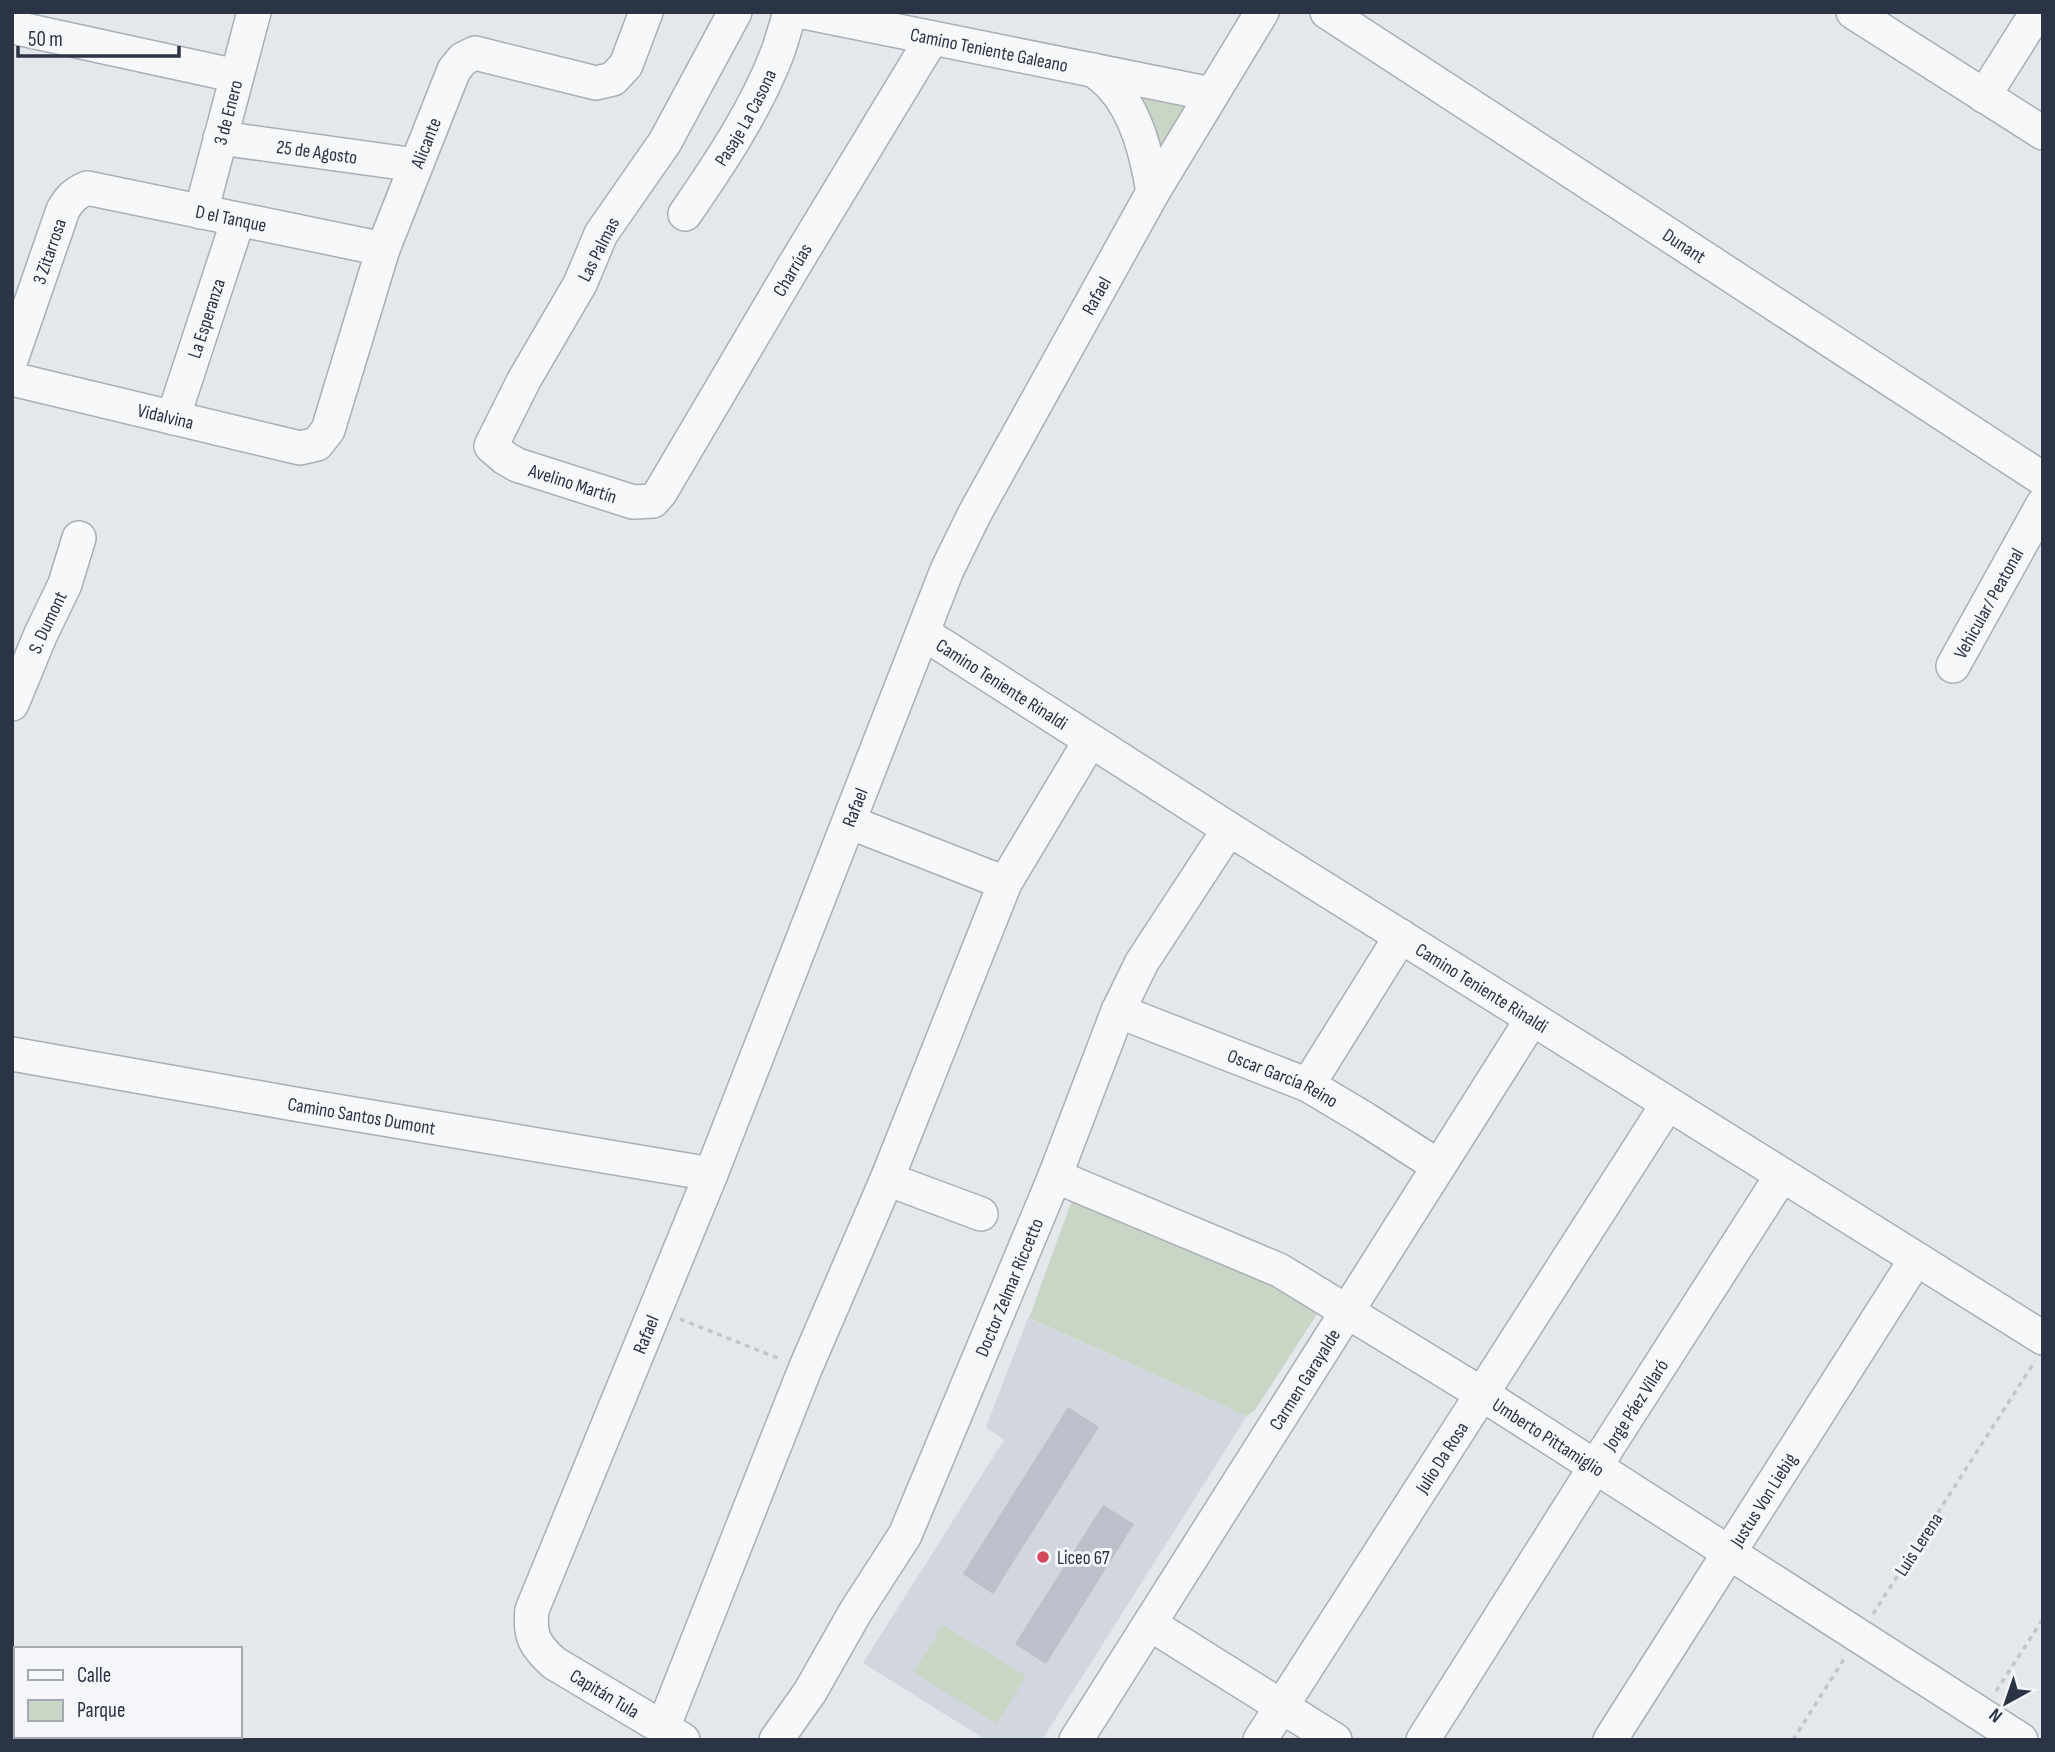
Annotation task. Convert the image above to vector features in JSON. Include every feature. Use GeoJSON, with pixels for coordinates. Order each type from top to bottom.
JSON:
{"type":"FeatureCollection","features":[{"type":"Feature","properties":{"kind":"street","name":"3 de Enero"},"geometry":{"type":"LineString","coordinates":[[201,212],[254,12]]}},
{"type":"Feature","properties":{"kind":"street","name":"Alicante"},"geometry":{"type":"LineString","coordinates":[[317,444],[328,430],[383,249],[454,70],[463,59],[475,53],[596,83],[613,79],[626,65],[646,12]]}},
{"type":"Feature","properties":{"kind":"street","name":"Las Palmas"},"geometry":{"type":"LineString","coordinates":[[497,450],[491,446],[499,429],[580,284],[601,234],[665,142],[735,12]]}},
{"type":"Feature","properties":{"kind":"street","name":"Pasaje La Casona"},"geometry":{"type":"LineString","coordinates":[[685,214],[716,169],[756,101],[777,54],[790,12]]}},
{"type":"Feature","properties":{"kind":"street","name":"Camino Teniente Galeano"},"geometry":{"type":"LineString","coordinates":[[804,12],[1211,94]]}},
{"type":"Feature","properties":{"kind":"street","name":"Rafael"},"geometry":{"type":"LineString","coordinates":[[534,1640],[530,1626],[532,1611],[711,1174],[947,570],[975,513],[1153,192],[1262,12]]}},
{"type":"Feature","properties":{"kind":"street","name":"Dunant"},"geometry":{"type":"LineString","coordinates":[[1327,12],[2043,479]]}},
{"type":"Feature","properties":{"kind":"street"},"geometry":{"type":"LineString","coordinates":[[1853,12],[2043,133]]}},
{"type":"Feature","properties":{"kind":"street"},"geometry":{"type":"LineString","coordinates":[[1984,96],[2037,12]]}},
{"type":"Feature","properties":{"kind":"street"},"geometry":{"type":"LineString","coordinates":[[12,27],[237,76]]}},
{"type":"Feature","properties":{"kind":"street","name":"Charrúas"},"geometry":{"type":"LineString","coordinates":[[653,501],[932,38]]}},
{"type":"Feature","properties":{"kind":"street","name":"Camino Teniente Galeano"},"geometry":{"type":"LineString","coordinates":[[1093,69],[1111,84],[1122,100],[1147,159],[1153,192]]}},
{"type":"Feature","properties":{"kind":"street","name":"25 de Agosto"},"geometry":{"type":"LineString","coordinates":[[220,138],[416,165]]}},
{"type":"Feature","properties":{"kind":"street","name":"D el Tanque"},"geometry":{"type":"LineString","coordinates":[[78,191],[88,188],[383,249]]}},
{"type":"Feature","properties":{"kind":"street","name":"3 Zitarrosa"},"geometry":{"type":"LineString","coordinates":[[12,357],[63,210],[78,191]]}},
{"type":"Feature","properties":{"kind":"street","name":"La Esperanza"},"geometry":{"type":"LineString","coordinates":[[173,418],[238,220]]}},
{"type":"Feature","properties":{"kind":"street","name":"Vidalvina"},"geometry":{"type":"LineString","coordinates":[[12,379],[300,449],[317,444]]}},
{"type":"Feature","properties":{"kind":"street","name":"Avelino Martín"},"geometry":{"type":"LineString","coordinates":[[497,450],[517,465],[575,485],[633,502],[653,501]]}},
{"type":"Feature","properties":{"kind":"street","name":"Vehicular/ Peatonal"},"geometry":{"type":"LineString","coordinates":[[1953,666],[2043,504]]}},
{"type":"Feature","properties":{"kind":"street","name":"S. Dumont"},"geometry":{"type":"LineString","coordinates":[[12,704],[65,584],[79,537]]}},
{"type":"Feature","properties":{"kind":"street","name":"Camino Teniente Rinaldi"},"geometry":{"type":"LineString","coordinates":[[923,633],[1229,829],[1916,1259],[2039,1349]]}},
{"type":"Feature","properties":{"kind":"street"},"geometry":{"type":"LineString","coordinates":[[673,1734],[805,1368],[887,1179],[1005,883],[1090,741]]}},
{"type":"Feature","properties":{"kind":"street"},"geometry":{"type":"LineString","coordinates":[[849,822],[1005,883]]}},
{"type":"Feature","properties":{"kind":"street","name":"Doctor Zelmar Riccetto"},"geometry":{"type":"LineString","coordinates":[[776,1740],[810,1692],[856,1611],[905,1535],[1055,1176],[1118,1011],[1142,962],[1229,829]]}},
{"type":"Feature","properties":{"kind":"street"},"geometry":{"type":"LineString","coordinates":[[1308,1085],[1401,936]]}},
{"type":"Feature","properties":{"kind":"street","name":"Oscar García Reino"},"geometry":{"type":"LineString","coordinates":[[1118,1011],[1308,1085],[1438,1166]]}},
{"type":"Feature","properties":{"kind":"street","name":"Carmen Garayalde"},"geometry":{"type":"LineString","coordinates":[[1076,1740],[1532,1019]]}},
{"type":"Feature","properties":{"kind":"street","name":"Camino Santos Dumont"},"geometry":{"type":"LineString","coordinates":[[12,1054],[711,1174]]}},
{"type":"Feature","properties":{"kind":"street","name":"Julio Da Rosa"},"geometry":{"type":"LineString","coordinates":[[1260,1740],[1667,1105]]}},
{"type":"Feature","properties":{"kind":"street","name":"Jorge Páez Vilaró"},"geometry":{"type":"LineString","coordinates":[[1423,1740],[1782,1175]]}},
{"type":"Feature","properties":{"kind":"street","name":"Umberto Pittamiglio"},"geometry":{"type":"LineString","coordinates":[[1055,1176],[1279,1270],[1482,1394],[2021,1740]]}},
{"type":"Feature","properties":{"kind":"street"},"geometry":{"type":"LineString","coordinates":[[887,1179],[981,1214]]}},
{"type":"Feature","properties":{"kind":"street","name":"Justus Von Liebig"},"geometry":{"type":"LineString","coordinates":[[1611,1740],[1916,1259]]}},
{"type":"Feature","properties":{"kind":"street"},"geometry":{"type":"LineString","coordinates":[[1150,1623],[1335,1740]]}},
{"type":"Feature","properties":{"kind":"street","name":"Capitán Tula"},"geometry":{"type":"LineString","coordinates":[[534,1640],[554,1662],[673,1734]]}},
{"type":"Feature","properties":{"kind":"path"},"geometry":{"type":"LineString","coordinates":[[656,1310],[805,1368]]}},
{"type":"Feature","properties":{"kind":"path","name":"Luis Lerena"},"geometry":{"type":"LineString","coordinates":[[1793,1740],[2039,1349]]}},
{"type":"Feature","properties":{"kind":"path"},"geometry":{"type":"LineString","coordinates":[[1982,1714],[2043,1619]]}},
{"type":"Feature","properties":{"kind":"shaded area","name":"Liceo 67"},"geometry":{"type":"Polygon","coordinates":[[[1028,1318],[1247,1416],[1042,1740],[986,1740],[863,1663],[1004,1440],[986,1427],[1028,1318]]]}},
{"type":"Feature","properties":{"kind":"green space"},"geometry":{"type":"Polygon","coordinates":[[[1134,88],[1193,102],[1158,155],[1134,88]]]}},
{"type":"Feature","properties":{"kind":"green space"},"geometry":{"type":"Polygon","coordinates":[[[1072,1200],[1270,1281],[1317,1314],[1255,1410],[1247,1416],[1029,1318],[1072,1200]]]}},
{"type":"Feature","properties":{"kind":"green space"},"geometry":{"type":"Polygon","coordinates":[[[943,1625],[1026,1676],[997,1724],[913,1672],[943,1625]]]}},
{"type":"Feature","properties":{"kind":"building"},"geometry":{"type":"Polygon","coordinates":[[[1068,1407],[1099,1427],[993,1594],[963,1574],[1068,1407]]]}},
{"type":"Feature","properties":{"kind":"building"},"geometry":{"type":"Polygon","coordinates":[[[1103,1505],[1134,1524],[1046,1664],[1015,1644],[1103,1505]]]}},
{"type":"Feature","properties":{"kind":"place","name":"Liceo 67"},"geometry":{"type":"Point","coordinates":[1043,1557]}}]}
